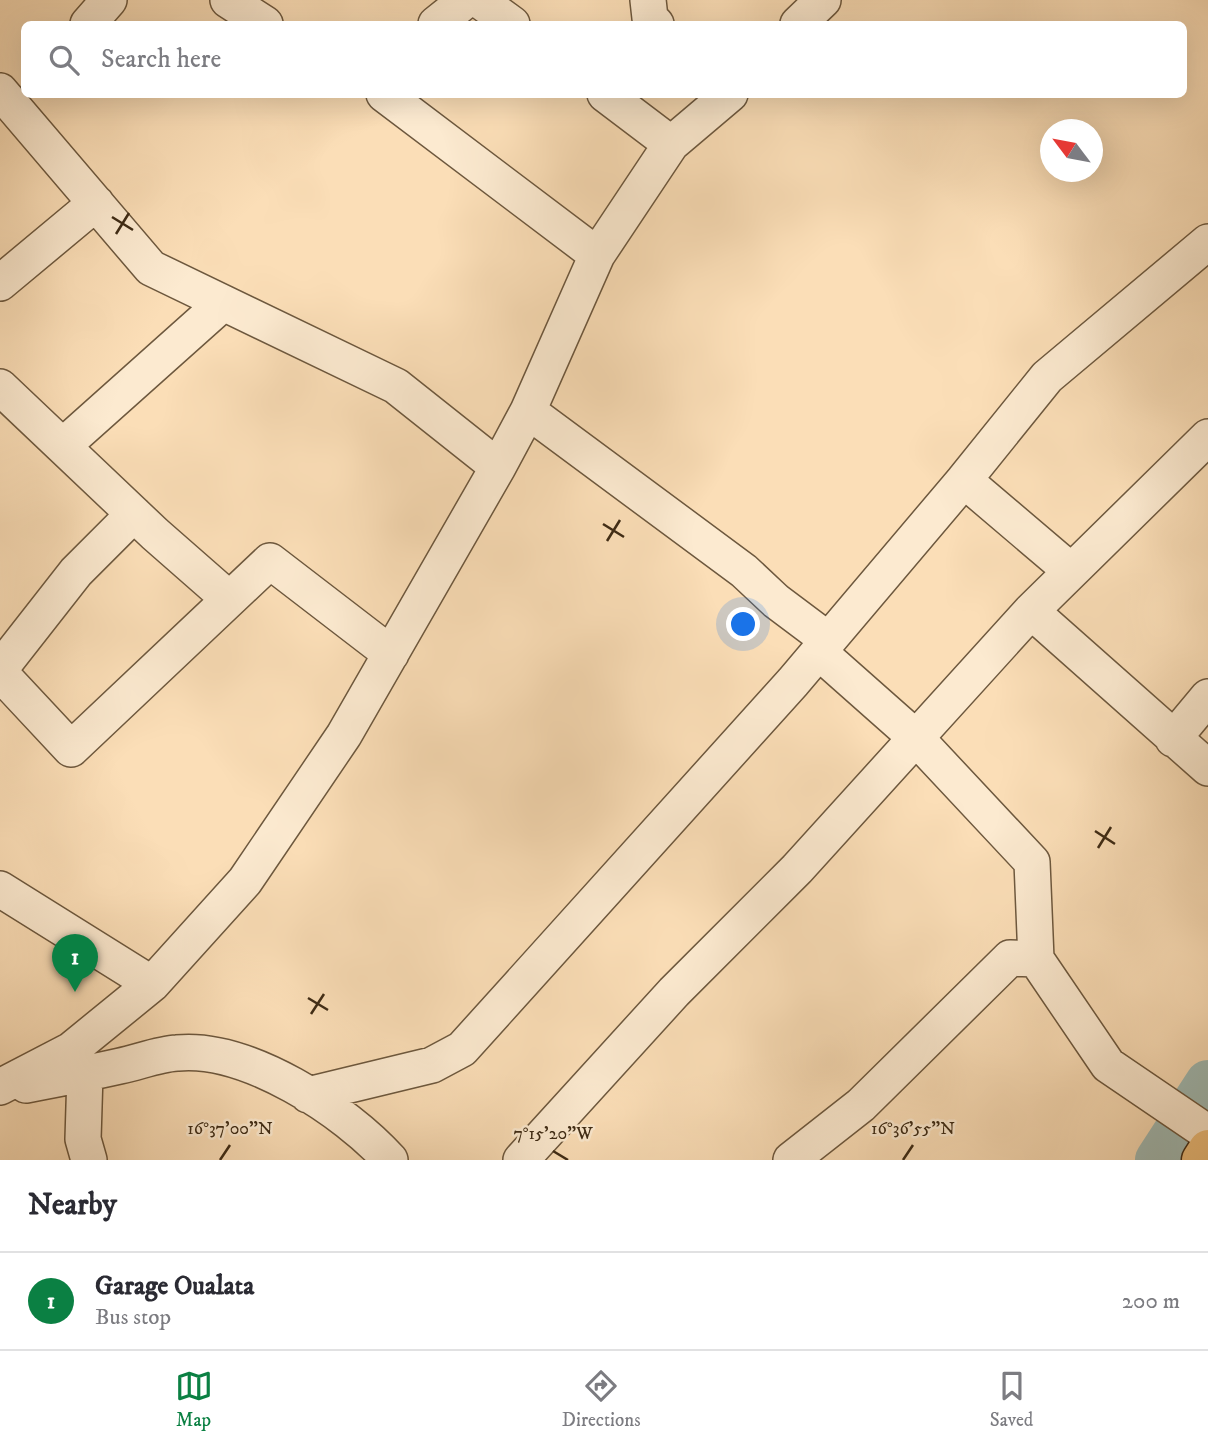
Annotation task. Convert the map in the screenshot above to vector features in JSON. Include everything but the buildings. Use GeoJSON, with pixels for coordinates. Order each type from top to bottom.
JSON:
{"type":"FeatureCollection","features":[{"type":"Feature","properties":{"kind":"main road"},"geometry":{"type":"LineString","coordinates":[[1201,1160],[1208,1149]]}},
{"type":"Feature","properties":{"kind":"street"},"geometry":{"type":"LineString","coordinates":[[91,21],[109,0]]}},
{"type":"Feature","properties":{"kind":"street"},"geometry":{"type":"LineString","coordinates":[[440,21],[466,0]]}},
{"type":"Feature","properties":{"kind":"street"},"geometry":{"type":"LineString","coordinates":[[479,0],[508,21]]}},
{"type":"Feature","properties":{"kind":"street"},"geometry":{"type":"LineString","coordinates":[[648,0],[650,18],[653,21]]}},
{"type":"Feature","properties":{"kind":"street"},"geometry":{"type":"LineString","coordinates":[[801,21],[823,0]]}},
{"type":"Feature","properties":{"kind":"street"},"geometry":{"type":"LineString","coordinates":[[389,98],[597,255]]}},
{"type":"Feature","properties":{"kind":"street"},"geometry":{"type":"LineString","coordinates":[[610,98],[671,144]]}},
{"type":"Feature","properties":{"kind":"street"},"geometry":{"type":"LineString","coordinates":[[81,1153],[78,1062],[246,881],[344,735],[528,411],[597,255],[671,144],[723,98]]}},
{"type":"Feature","properties":{"kind":"street"},"geometry":{"type":"LineString","coordinates":[[9,100],[151,268],[396,386],[498,467]]}},
{"type":"Feature","properties":{"kind":"street"},"geometry":{"type":"LineString","coordinates":[[0,282],[96,203]]}},
{"type":"Feature","properties":{"kind":"street"},"geometry":{"type":"LineString","coordinates":[[308,1095],[432,1065],[462,1049],[823,646],[964,480],[1047,377],[1208,243]]}},
{"type":"Feature","properties":{"kind":"street"},"geometry":{"type":"LineString","coordinates":[[64,445],[223,303]]}},
{"type":"Feature","properties":{"kind":"street"},"geometry":{"type":"LineString","coordinates":[[0,387],[228,598]]}},
{"type":"Feature","properties":{"kind":"street"},"geometry":{"type":"LineString","coordinates":[[528,411],[744,571],[915,737],[1032,862],[1036,959],[1108,1065],[1208,1133]]}},
{"type":"Feature","properties":{"kind":"street"},"geometry":{"type":"LineString","coordinates":[[521,1160],[674,992],[797,869],[1031,611],[1208,437]]}},
{"type":"Feature","properties":{"kind":"street"},"geometry":{"type":"LineString","coordinates":[[964,480],[1071,571]]}},
{"type":"Feature","properties":{"kind":"street"},"geometry":{"type":"LineString","coordinates":[[134,513],[76,572],[0,671],[71,749],[270,561],[391,654]]}},
{"type":"Feature","properties":{"kind":"street"},"geometry":{"type":"LineString","coordinates":[[1031,611],[1208,768]]}},
{"type":"Feature","properties":{"kind":"street"},"geometry":{"type":"LineString","coordinates":[[1173,739],[1208,697]]}},
{"type":"Feature","properties":{"kind":"street"},"geometry":{"type":"LineString","coordinates":[[0,889],[152,984]]}},
{"type":"Feature","properties":{"kind":"street"},"geometry":{"type":"LineString","coordinates":[[790,1160],[861,1105],[1010,958],[1036,959]]}},
{"type":"Feature","properties":{"kind":"street"},"geometry":{"type":"LineString","coordinates":[[0,1088],[78,1062],[205,1053],[237,1060],[328,1106],[371,1139],[390,1160]]}},
{"type":"Feature","properties":{"kind":"waterway"},"geometry":{"type":"LineString","coordinates":[[1158,1160],[1208,1083]]}},
{"type":"Feature","properties":{"kind":"place","name":"Garage Oualata"},"geometry":{"type":"Point","coordinates":[75,992]}}]}
